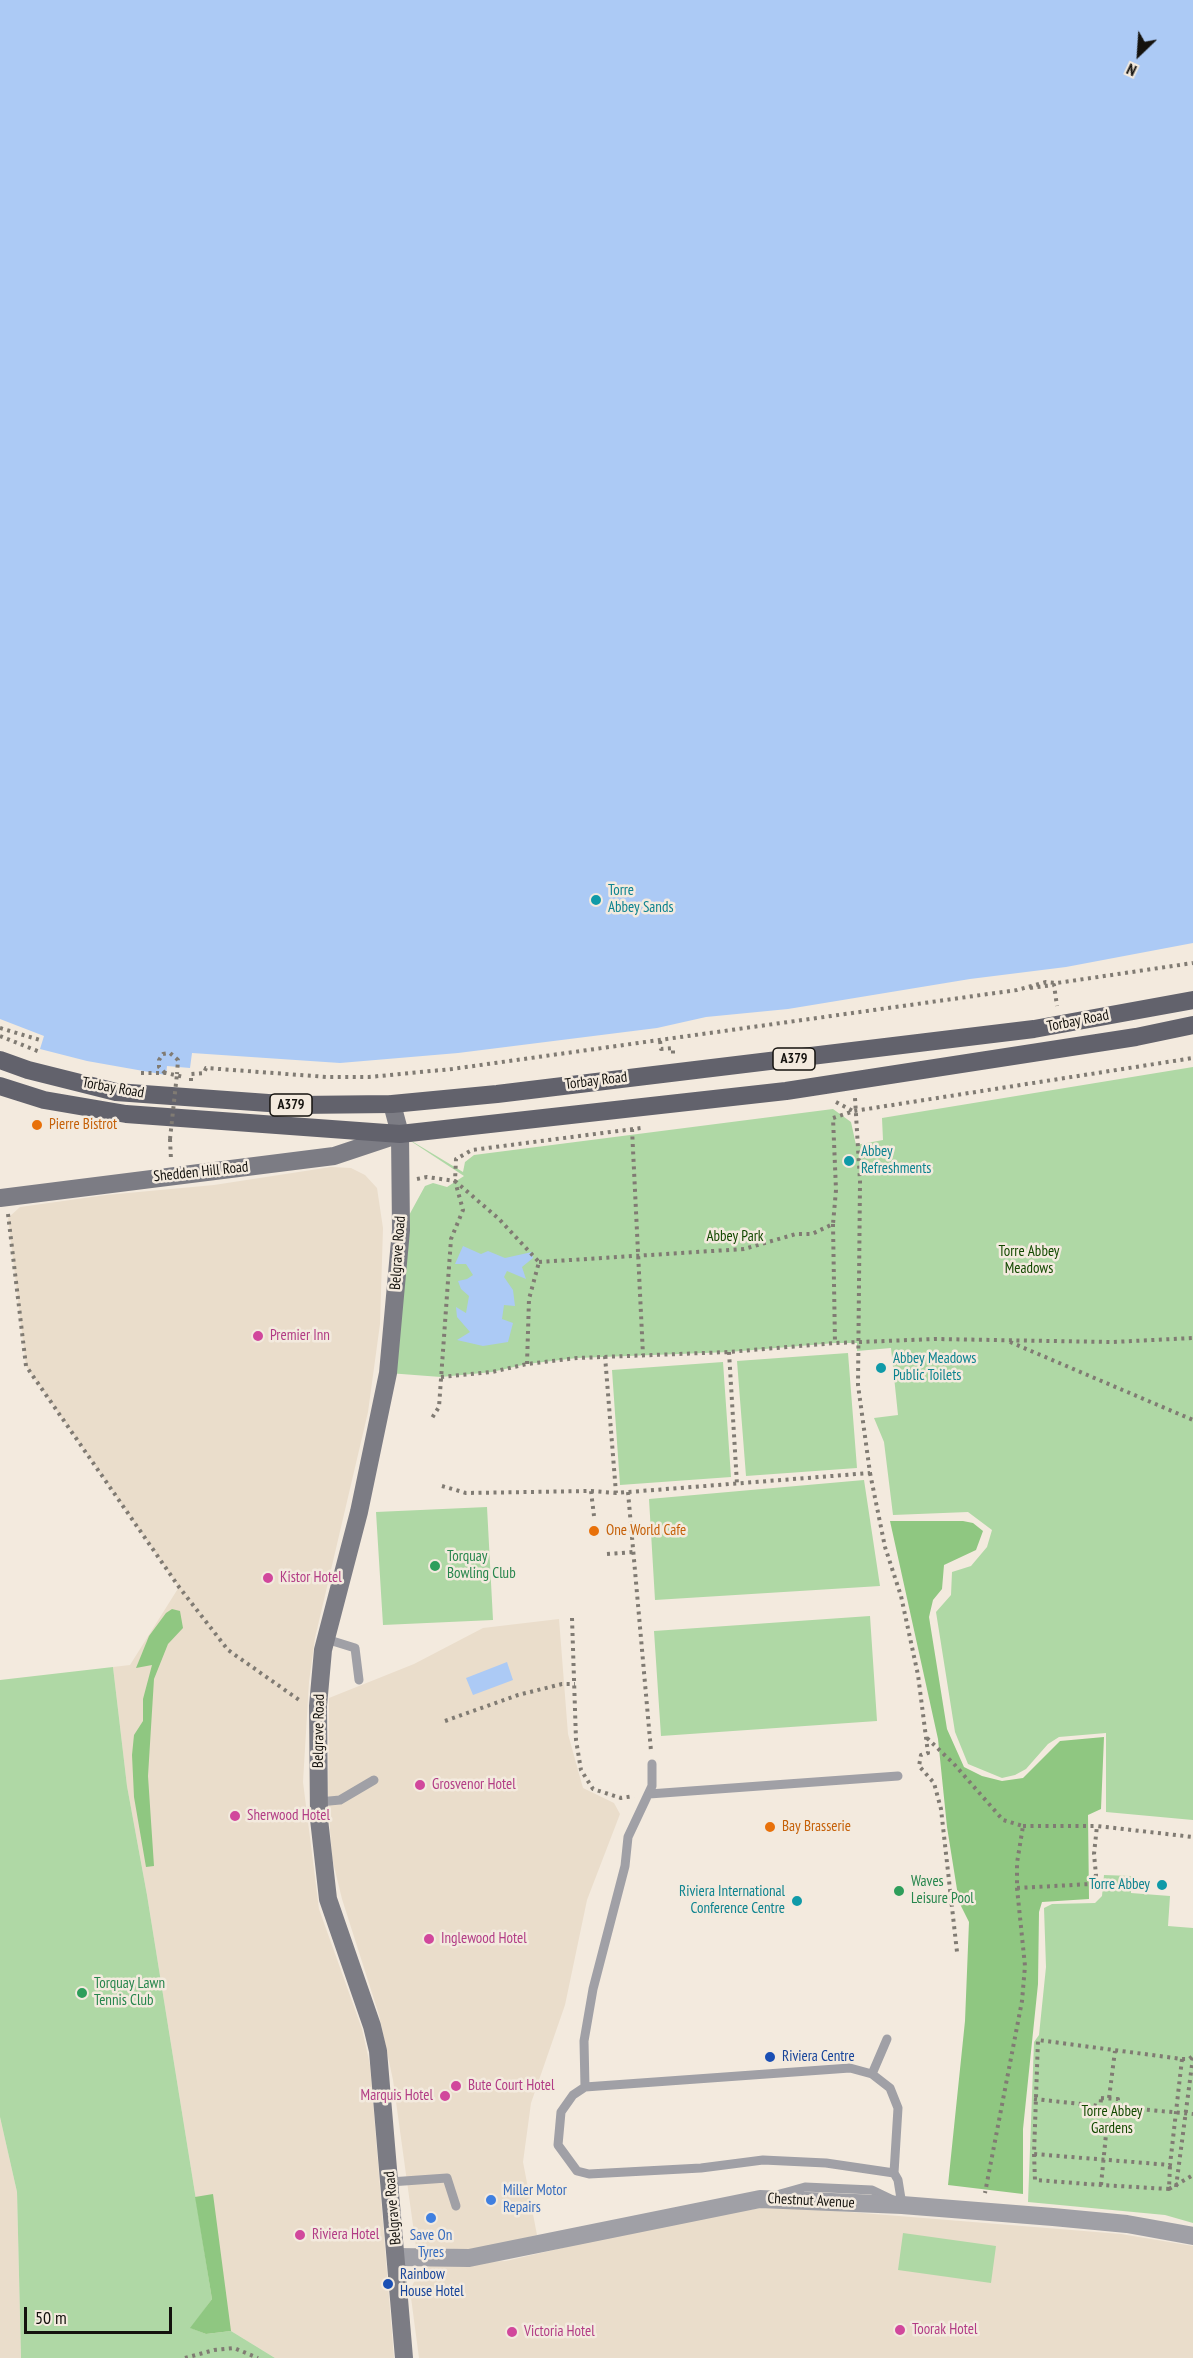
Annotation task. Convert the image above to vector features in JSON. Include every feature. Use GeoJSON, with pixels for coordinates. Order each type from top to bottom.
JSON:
{"type":"FeatureCollection","features":[{"type":"Feature","properties":{"kind":"main road","name":"Torbay Road"},"geometry":{"type":"LineString","coordinates":[[0,1060],[116,1092],[296,1105],[392,1104],[843,1054],[1059,1025],[1193,1000]]}},
{"type":"Feature","properties":{"kind":"main road","name":"Torbay Road"},"geometry":{"type":"LineString","coordinates":[[0,1086],[44,1100],[126,1114],[400,1134],[653,1107],[852,1081],[1136,1037],[1193,1025]]}},
{"type":"Feature","properties":{"kind":"street","name":"Belgrave Road"},"geometry":{"type":"LineString","coordinates":[[392,1104],[400,1134],[401,1230],[388,1373],[359,1512],[326,1639],[318,1706],[319,1802],[328,1899],[372,2026],[378,2051],[404,2358]]}},
{"type":"Feature","properties":{"kind":"street","name":"Shedden Hill Road"},"geometry":{"type":"LineString","coordinates":[[3,1198],[334,1156],[400,1134]]}},
{"type":"Feature","properties":{"kind":"street","name":"Chestnut Avenue"},"geometry":{"type":"LineString","coordinates":[[397,2257],[470,2258],[760,2199],[902,2205],[1127,2224],[1193,2236]]}},
{"type":"Feature","properties":{"kind":"lane"},"geometry":{"type":"LineString","coordinates":[[326,1639],[355,1648],[359,1680]]}},
{"type":"Feature","properties":{"kind":"lane"},"geometry":{"type":"LineString","coordinates":[[585,2087],[584,2041],[593,1989],[625,1866],[628,1837],[649,1794],[653,1779],[652,1764]]}},
{"type":"Feature","properties":{"kind":"lane"},"geometry":{"type":"LineString","coordinates":[[649,1794],[898,1776]]}},
{"type":"Feature","properties":{"kind":"lane"},"geometry":{"type":"LineString","coordinates":[[319,1802],[340,1800],[374,1779]]}},
{"type":"Feature","properties":{"kind":"lane"},"geometry":{"type":"LineString","coordinates":[[872,2074],[887,2039]]}},
{"type":"Feature","properties":{"kind":"lane"},"geometry":{"type":"LineString","coordinates":[[894,2173],[826,2163],[763,2160],[701,2168],[589,2174],[577,2171],[558,2145],[561,2112],[573,2095],[585,2087],[850,2068],[872,2074],[890,2088],[898,2108],[894,2173],[898,2180],[902,2205]]}},
{"type":"Feature","properties":{"kind":"lane"},"geometry":{"type":"LineString","coordinates":[[390,2182],[447,2178],[456,2206]]}},
{"type":"Feature","properties":{"kind":"lane"},"geometry":{"type":"LineString","coordinates":[[760,2199],[806,2187],[872,2190],[890,2196],[902,2205]]}},
{"type":"Feature","properties":{"kind":"path"},"geometry":{"type":"LineString","coordinates":[[1017,990],[1046,982],[1058,983],[1193,963]]}},
{"type":"Feature","properties":{"kind":"path"},"geometry":{"type":"LineString","coordinates":[[204,1074],[206,1068],[285,1075],[369,1077],[452,1069],[660,1041],[696,1033],[1054,985],[1059,1025]]}},
{"type":"Feature","properties":{"kind":"path"},"geometry":{"type":"LineString","coordinates":[[0,1028],[40,1040]]}},
{"type":"Feature","properties":{"kind":"path"},"geometry":{"type":"LineString","coordinates":[[0,1036],[49,1054]]}},
{"type":"Feature","properties":{"kind":"path"},"geometry":{"type":"LineString","coordinates":[[660,1041],[661,1049],[673,1048]]}},
{"type":"Feature","properties":{"kind":"path"},"geometry":{"type":"LineString","coordinates":[[166,1073],[159,1067],[159,1060],[163,1054],[170,1053],[178,1060],[179,1075],[170,1139]]}},
{"type":"Feature","properties":{"kind":"path"},"geometry":{"type":"LineString","coordinates":[[835,1344],[833,1224],[836,1190],[832,1118],[854,1111],[1193,1058]]}},
{"type":"Feature","properties":{"kind":"path"},"geometry":{"type":"LineString","coordinates":[[139,1073],[179,1075]]}},
{"type":"Feature","properties":{"kind":"path"},"geometry":{"type":"LineString","coordinates":[[852,1081],[860,1181],[858,1385],[870,1473],[885,1546],[901,1596],[918,1675],[928,1753],[921,1755],[919,1766],[934,1783],[942,1809],[957,1952]]}},
{"type":"Feature","properties":{"kind":"path"},"geometry":{"type":"LineString","coordinates":[[826,1103],[837,1102],[854,1111]]}},
{"type":"Feature","properties":{"kind":"path"},"geometry":{"type":"LineString","coordinates":[[432,1418],[439,1407],[451,1239],[463,1210],[455,1181],[456,1159],[472,1150],[651,1126]]}},
{"type":"Feature","properties":{"kind":"path"},"geometry":{"type":"LineString","coordinates":[[632,1129],[643,1355]]}},
{"type":"Feature","properties":{"kind":"path"},"geometry":{"type":"LineString","coordinates":[[401,1182],[427,1177],[455,1181],[499,1219],[539,1262]]}},
{"type":"Feature","properties":{"kind":"path"},"geometry":{"type":"LineString","coordinates":[[3,1198],[26,1366],[179,1587],[228,1650],[298,1700],[318,1706]]}},
{"type":"Feature","properties":{"kind":"path"},"geometry":{"type":"LineString","coordinates":[[539,1262],[744,1249],[796,1234],[812,1234],[833,1224]]}},
{"type":"Feature","properties":{"kind":"path"},"geometry":{"type":"LineString","coordinates":[[527,1364],[530,1299],[539,1262]]}},
{"type":"Feature","properties":{"kind":"path"},"geometry":{"type":"LineString","coordinates":[[441,1377],[492,1372],[527,1364],[605,1356],[729,1352],[835,1344],[935,1339],[1112,1342],[1193,1338]]}},
{"type":"Feature","properties":{"kind":"path"},"geometry":{"type":"LineString","coordinates":[[1006,1341],[1193,1420]]}},
{"type":"Feature","properties":{"kind":"path"},"geometry":{"type":"LineString","coordinates":[[729,1352],[737,1484]]}},
{"type":"Feature","properties":{"kind":"path"},"geometry":{"type":"LineString","coordinates":[[605,1356],[616,1493]]}},
{"type":"Feature","properties":{"kind":"path"},"geometry":{"type":"LineString","coordinates":[[441,1486],[466,1493],[591,1491],[616,1493],[870,1473]]}},
{"type":"Feature","properties":{"kind":"path"},"geometry":{"type":"LineString","coordinates":[[591,1491],[594,1516]]}},
{"type":"Feature","properties":{"kind":"path"},"geometry":{"type":"LineString","coordinates":[[628,1492],[652,1764]]}},
{"type":"Feature","properties":{"kind":"path"},"geometry":{"type":"LineString","coordinates":[[607,1554],[634,1552]]}},
{"type":"Feature","properties":{"kind":"path"},"geometry":{"type":"LineString","coordinates":[[572,1618],[576,1740],[581,1770],[593,1789],[621,1798],[641,1794],[643,1785],[653,1779]]}},
{"type":"Feature","properties":{"kind":"path"},"geometry":{"type":"LineString","coordinates":[[445,1721],[518,1695],[562,1684],[575,1684]]}},
{"type":"Feature","properties":{"kind":"path"},"geometry":{"type":"LineString","coordinates":[[927,1738],[954,1764],[1003,1820],[1023,1827],[1097,1826],[1193,1837]]}},
{"type":"Feature","properties":{"kind":"path"},"geometry":{"type":"LineString","coordinates":[[1017,1888],[1091,1884],[1096,1875],[1094,1854],[1097,1826]]}},
{"type":"Feature","properties":{"kind":"path"},"geometry":{"type":"LineString","coordinates":[[983,2212],[1012,2044],[1022,2001],[1025,1966],[1017,1888],[1017,1863],[1023,1827]]}},
{"type":"Feature","properties":{"kind":"path"},"geometry":{"type":"LineString","coordinates":[[1193,2056],[1189,2059],[1182,2059],[1038,2040],[1034,2099],[1035,2180],[1169,2189],[1193,2175]]}},
{"type":"Feature","properties":{"kind":"path"},"geometry":{"type":"LineString","coordinates":[[1109,2098],[1115,2051]]}},
{"type":"Feature","properties":{"kind":"path"},"geometry":{"type":"LineString","coordinates":[[1176,2187],[1193,2056]]}},
{"type":"Feature","properties":{"kind":"path"},"geometry":{"type":"LineString","coordinates":[[1169,2189],[1182,2059]]}},
{"type":"Feature","properties":{"kind":"path"},"geometry":{"type":"LineString","coordinates":[[1101,2098],[1109,2098],[1118,2099],[1116,2115],[1100,2113],[1101,2098]]}},
{"type":"Feature","properties":{"kind":"path"},"geometry":{"type":"LineString","coordinates":[[1034,2099],[1100,2106]]}},
{"type":"Feature","properties":{"kind":"path"},"geometry":{"type":"LineString","coordinates":[[1117,2107],[1193,2114]]}},
{"type":"Feature","properties":{"kind":"path"},"geometry":{"type":"LineString","coordinates":[[1101,2186],[1108,2114]]}},
{"type":"Feature","properties":{"kind":"path"},"geometry":{"type":"LineString","coordinates":[[1034,2154],[1170,2165]]}},
{"type":"Feature","properties":{"kind":"path"},"geometry":{"type":"LineString","coordinates":[[185,2358],[214,2350],[234,2348],[258,2358]]}},
{"type":"Feature","properties":{"kind":"shaded area"},"geometry":{"type":"Polygon","coordinates":[[[331,1167],[351,1168],[365,1175],[377,1188],[383,1228],[380,1324],[368,1412],[315,1638],[309,1682],[303,1782],[319,1909],[362,2029],[370,2065],[394,2358],[275,2358],[231,2331],[212,2299],[147,1895],[127,1786],[113,1667],[130,1665],[179,1587],[26,1366],[8,1218],[20,1207],[106,1195],[214,1185],[331,1167]]]}},
{"type":"Feature","properties":{"kind":"shaded area"},"geometry":{"type":"Polygon","coordinates":[[[559,1619],[568,1734],[583,1788],[614,1803],[620,1814],[587,1900],[565,2005],[531,2103],[523,2162],[537,2235],[476,2250],[416,2247],[393,2080],[379,2015],[342,1899],[332,1858],[328,1801],[329,1698],[414,1664],[483,1628],[559,1619]]]}},
{"type":"Feature","properties":{"kind":"shaded area"},"geometry":{"type":"Polygon","coordinates":[[[0,2117],[17,2192],[21,2358],[0,2358],[0,2117]]]}},
{"type":"Feature","properties":{"kind":"shaded area"},"geometry":{"type":"Polygon","coordinates":[[[775,2206],[1121,2234],[1193,2246],[1193,2358],[419,2358],[410,2290],[417,2276],[432,2264],[506,2261],[691,2218],[775,2206]]]}},
{"type":"Feature","properties":{"kind":"green space"},"geometry":{"type":"Polygon","coordinates":[[[1193,1067],[1193,1820],[1106,1812],[1106,1733],[1059,1737],[1048,1744],[1026,1769],[1002,1778],[968,1764],[955,1732],[936,1612],[951,1595],[952,1572],[971,1566],[987,1547],[992,1530],[968,1512],[893,1515],[884,1442],[874,1418],[898,1415],[891,1348],[857,1351],[857,1343],[835,1343],[729,1352],[577,1358],[527,1364],[492,1372],[441,1377],[388,1373],[401,1230],[425,1186],[433,1183],[447,1187],[464,1176],[400,1134],[463,1172],[465,1162],[474,1155],[833,1109],[851,1122],[856,1145],[883,1140],[882,1118],[1193,1067]]]}},
{"type":"Feature","properties":{"kind":"green space"},"geometry":{"type":"Polygon","coordinates":[[[848,1353],[857,1468],[746,1476],[737,1361],[848,1353]]]}},
{"type":"Feature","properties":{"kind":"green space"},"geometry":{"type":"Polygon","coordinates":[[[723,1362],[731,1477],[620,1485],[612,1370],[723,1362]]]}},
{"type":"Feature","properties":{"kind":"green space"},"geometry":{"type":"Polygon","coordinates":[[[864,1480],[880,1586],[655,1600],[649,1499],[864,1480]]]}},
{"type":"Feature","properties":{"kind":"green space","name":"Torquay Bowling Club"},"geometry":{"type":"Polygon","coordinates":[[[487,1507],[493,1620],[383,1625],[376,1512],[487,1507]]]}},
{"type":"Feature","properties":{"kind":"green space"},"geometry":{"type":"Polygon","coordinates":[[[890,1521],[963,1521],[973,1523],[983,1531],[976,1550],[944,1565],[942,1589],[933,1600],[929,1617],[947,1729],[964,1767],[982,1776],[1002,1781],[1023,1778],[1060,1741],[1104,1737],[1101,1809],[1088,1815],[1089,1899],[1042,1902],[1039,1912],[1038,1984],[1023,2129],[1023,2194],[948,2185],[965,2021],[969,1922],[959,1902],[947,1827],[938,1739],[890,1521]]]}},
{"type":"Feature","properties":{"kind":"green space"},"geometry":{"type":"Polygon","coordinates":[[[172,1609],[180,1611],[183,1628],[168,1644],[154,1679],[148,1776],[154,1866],[146,1867],[134,1797],[132,1755],[134,1735],[143,1721],[143,1699],[152,1665],[136,1668],[149,1636],[166,1613],[172,1609]]]}},
{"type":"Feature","properties":{"kind":"green space"},"geometry":{"type":"Polygon","coordinates":[[[870,1616],[877,1721],[661,1736],[654,1631],[870,1616]]]}},
{"type":"Feature","properties":{"kind":"green space","name":"Torquay Lawn Tennis Club"},"geometry":{"type":"Polygon","coordinates":[[[113,1667],[127,1786],[147,1895],[212,2299],[191,2328],[206,2334],[231,2331],[275,2358],[21,2358],[17,2192],[0,2117],[0,1680],[113,1667]]]}},
{"type":"Feature","properties":{"kind":"green space","name":"Torre Abbey Gardens"},"geometry":{"type":"Polygon","coordinates":[[[1104,1875],[1131,1876],[1131,1893],[1170,1896],[1168,1926],[1193,1928],[1193,2223],[1165,2215],[1028,2202],[1034,2042],[1039,2035],[1046,1967],[1044,1908],[1052,1904],[1095,1903],[1102,1896],[1104,1875]]]}},
{"type":"Feature","properties":{"kind":"green space"},"geometry":{"type":"Polygon","coordinates":[[[213,2194],[231,2331],[206,2334],[190,2328],[212,2299],[195,2197],[213,2194]]]}},
{"type":"Feature","properties":{"kind":"green space"},"geometry":{"type":"Polygon","coordinates":[[[903,2233],[996,2246],[991,2283],[898,2270],[903,2233]]]}},
{"type":"Feature","properties":{"kind":"water"},"geometry":{"type":"Polygon","coordinates":[[[0,0],[1193,0],[1193,943],[1066,967],[970,979],[788,1009],[706,1017],[657,1028],[458,1053],[340,1063],[192,1053],[190,1068],[167,1066],[166,1075],[87,1061],[40,1049],[44,1036],[0,1019],[0,0]]]}},
{"type":"Feature","properties":{"kind":"water"},"geometry":{"type":"Polygon","coordinates":[[[463,1246],[481,1254],[488,1251],[505,1258],[532,1252],[533,1258],[522,1267],[526,1279],[507,1271],[504,1277],[513,1290],[515,1306],[504,1305],[502,1319],[513,1323],[508,1342],[483,1346],[457,1340],[470,1332],[457,1317],[456,1307],[466,1313],[469,1296],[461,1289],[458,1281],[473,1275],[466,1264],[455,1264],[463,1246]]]}},
{"type":"Feature","properties":{"kind":"water"},"geometry":{"type":"Polygon","coordinates":[[[507,1662],[513,1680],[473,1695],[466,1678],[507,1662]]]}},
{"type":"Feature","properties":{"kind":"place","name":"Torre Abbey Sands"},"geometry":{"type":"Point","coordinates":[596,900]}},
{"type":"Feature","properties":{"kind":"place","name":"Pierre Bistrot"},"geometry":{"type":"Point","coordinates":[37,1125]}},
{"type":"Feature","properties":{"kind":"place","name":"Abbey Refreshments"},"geometry":{"type":"Point","coordinates":[849,1161]}},
{"type":"Feature","properties":{"kind":"place","name":"Premier Inn"},"geometry":{"type":"Point","coordinates":[258,1336]}},
{"type":"Feature","properties":{"kind":"place","name":"Abbey Meadows Public Toilets"},"geometry":{"type":"Point","coordinates":[881,1368]}},
{"type":"Feature","properties":{"kind":"place","name":"One World Cafe"},"geometry":{"type":"Point","coordinates":[594,1531]}},
{"type":"Feature","properties":{"kind":"place","name":"Torquay Bowling Club"},"geometry":{"type":"Point","coordinates":[435,1566]}},
{"type":"Feature","properties":{"kind":"place","name":"Kistor Hotel"},"geometry":{"type":"Point","coordinates":[268,1578]}},
{"type":"Feature","properties":{"kind":"place","name":"Grosvenor Hotel"},"geometry":{"type":"Point","coordinates":[420,1785]}},
{"type":"Feature","properties":{"kind":"place","name":"Sherwood Hotel"},"geometry":{"type":"Point","coordinates":[235,1816]}},
{"type":"Feature","properties":{"kind":"place","name":"Bay Brasserie"},"geometry":{"type":"Point","coordinates":[770,1827]}},
{"type":"Feature","properties":{"kind":"place","name":"Torre Abbey"},"geometry":{"type":"Point","coordinates":[1162,1885]}},
{"type":"Feature","properties":{"kind":"place","name":"Waves Leisure Pool"},"geometry":{"type":"Point","coordinates":[899,1891]}},
{"type":"Feature","properties":{"kind":"place","name":"Riviera International Conference Centre"},"geometry":{"type":"Point","coordinates":[797,1901]}},
{"type":"Feature","properties":{"kind":"place","name":"Inglewood Hotel"},"geometry":{"type":"Point","coordinates":[429,1939]}},
{"type":"Feature","properties":{"kind":"place","name":"Torquay Lawn Tennis Club"},"geometry":{"type":"Point","coordinates":[82,1993]}},
{"type":"Feature","properties":{"kind":"place","name":"Riviera Centre"},"geometry":{"type":"Point","coordinates":[770,2057]}},
{"type":"Feature","properties":{"kind":"place","name":"Bute Court Hotel"},"geometry":{"type":"Point","coordinates":[456,2086]}},
{"type":"Feature","properties":{"kind":"place","name":"Marquis Hotel"},"geometry":{"type":"Point","coordinates":[445,2096]}},
{"type":"Feature","properties":{"kind":"place","name":"Miller Motor Repairs"},"geometry":{"type":"Point","coordinates":[491,2200]}},
{"type":"Feature","properties":{"kind":"place","name":"Save On Tyres"},"geometry":{"type":"Point","coordinates":[431,2218]}},
{"type":"Feature","properties":{"kind":"place","name":"Riviera Hotel"},"geometry":{"type":"Point","coordinates":[300,2235]}},
{"type":"Feature","properties":{"kind":"place","name":"Rainbow House Hotel"},"geometry":{"type":"Point","coordinates":[388,2284]}},
{"type":"Feature","properties":{"kind":"place","name":"Toorak Hotel"},"geometry":{"type":"Point","coordinates":[900,2330]}},
{"type":"Feature","properties":{"kind":"place","name":"Victoria Hotel"},"geometry":{"type":"Point","coordinates":[512,2332]}},
{"type":"Feature","properties":{"kind":"park label","name":"Abbey Park"},"geometry":{"type":"Point","coordinates":[735,1237]}},
{"type":"Feature","properties":{"kind":"park label","name":"Torre Abbey Meadows"},"geometry":{"type":"Point","coordinates":[1029,1260]}}]}
